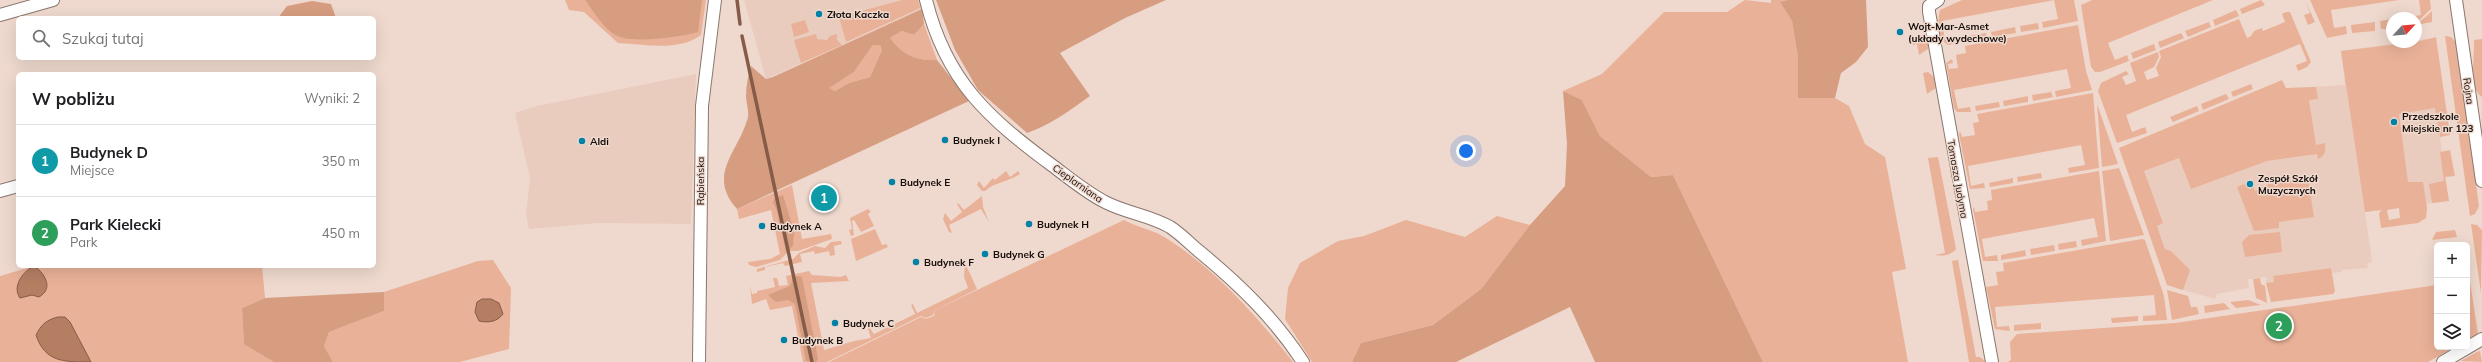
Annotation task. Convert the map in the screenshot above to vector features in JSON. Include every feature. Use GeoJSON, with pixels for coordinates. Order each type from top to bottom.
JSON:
{"type":"FeatureCollection","features":[{"type":"Feature","properties":{"kind":"street"},"geometry":{"type":"LineString","coordinates":[[0,15],[53,0]]}},
{"type":"Feature","properties":{"kind":"street","name":"Rąbieńska"},"geometry":{"type":"LineString","coordinates":[[699,362],[702,106],[716,0]]}},
{"type":"Feature","properties":{"kind":"street","name":"Cieplarniana"},"geometry":{"type":"LineString","coordinates":[[926,0],[937,37],[948,61],[961,83],[978,103],[1029,147],[1103,202],[1149,217],[1180,235],[1235,280],[1275,325],[1303,362]]}},
{"type":"Feature","properties":{"kind":"street","name":"Tomasza Judyma"},"geometry":{"type":"LineString","coordinates":[[1938,0],[1929,6],[1929,12],[1992,362]]}},
{"type":"Feature","properties":{"kind":"street","name":"Rojna"},"geometry":{"type":"LineString","coordinates":[[2456,0],[2482,181]]}},
{"type":"Feature","properties":{"kind":"street"},"geometry":{"type":"LineString","coordinates":[[0,191],[16,187]]}},
{"type":"Feature","properties":{"kind":"street"},"geometry":{"type":"LineString","coordinates":[[2443,362],[2482,339]]}},
{"type":"Feature","properties":{"kind":"shaded area"},"geometry":{"type":"Polygon","coordinates":[[[565,0],[706,0],[701,35],[682,44],[661,46],[618,43],[584,12],[569,10],[565,0]]]}},
{"type":"Feature","properties":{"kind":"shaded area"},"geometry":{"type":"Polygon","coordinates":[[[585,0],[702,0],[698,32],[681,36],[661,38],[624,38],[612,33],[597,17],[585,0]]]}},
{"type":"Feature","properties":{"kind":"shaded area"},"geometry":{"type":"Polygon","coordinates":[[[744,0],[919,0],[922,9],[766,79],[744,0]]]}},
{"type":"Feature","properties":{"kind":"shaded area"},"geometry":{"type":"Polygon","coordinates":[[[902,0],[918,0],[920,8],[846,42],[839,17],[902,0]]]}},
{"type":"Feature","properties":{"kind":"shaded area"},"geometry":{"type":"Polygon","coordinates":[[[936,0],[1166,0],[1125,18],[1060,53],[1090,96],[1052,122],[1027,133],[978,90],[955,50],[936,0]]]}},
{"type":"Feature","properties":{"kind":"shaded area"},"geometry":{"type":"Polygon","coordinates":[[[1745,0],[1771,3],[1771,0],[1788,0],[1780,2],[1792,21],[1798,57],[1798,98],[1835,98],[1849,106],[1865,144],[1885,157],[1906,269],[1892,272],[1908,362],[1763,362],[1673,175],[1651,177],[1600,136],[1582,100],[1563,91],[1602,74],[1664,12],[1727,12],[1745,0]]]}},
{"type":"Feature","properties":{"kind":"shaded area"},"geometry":{"type":"Polygon","coordinates":[[[1788,0],[1866,0],[1868,47],[1856,62],[1841,73],[1835,98],[1798,98],[1798,57],[1792,21],[1780,2],[1788,0]]]}},
{"type":"Feature","properties":{"kind":"shaded area"},"geometry":{"type":"Polygon","coordinates":[[[1962,0],[2054,0],[1942,21],[1945,40],[1958,38],[1959,43],[1948,45],[1940,35],[1940,10],[1962,0]]]}},
{"type":"Feature","properties":{"kind":"shaded area"},"geometry":{"type":"Polygon","coordinates":[[[2054,0],[2074,0],[2078,21],[2043,28],[2042,22],[2058,19],[2054,0]]]}},
{"type":"Feature","properties":{"kind":"shaded area"},"geometry":{"type":"Polygon","coordinates":[[[2092,0],[2213,0],[2108,43],[2115,60],[2127,55],[2129,61],[2100,72],[2095,72],[2091,67],[2081,5],[2092,0]]]}},
{"type":"Feature","properties":{"kind":"shaded area"},"geometry":{"type":"Polygon","coordinates":[[[2261,0],[2265,5],[2242,14],[2240,9],[2261,0]]]}},
{"type":"Feature","properties":{"kind":"shaded area"},"geometry":{"type":"Polygon","coordinates":[[[2305,0],[2315,22],[2308,25],[2304,15],[2310,13],[2305,0]]]}},
{"type":"Feature","properties":{"kind":"shaded area"},"geometry":{"type":"Polygon","coordinates":[[[2310,0],[2399,0],[2331,10],[2334,28],[2346,26],[2347,34],[2327,38],[2310,0]]]}},
{"type":"Feature","properties":{"kind":"shaded area"},"geometry":{"type":"Polygon","coordinates":[[[2419,0],[2430,0],[2431,9],[2422,17],[2422,12],[2421,12],[2419,0]]]}},
{"type":"Feature","properties":{"kind":"shaded area"},"geometry":{"type":"Polygon","coordinates":[[[312,1],[331,4],[335,16],[280,16],[287,6],[312,1]]]}},
{"type":"Feature","properties":{"kind":"shaded area"},"geometry":{"type":"Polygon","coordinates":[[[922,9],[924,24],[914,35],[902,31],[890,38],[900,49],[910,56],[937,60],[969,101],[737,209],[728,196],[724,185],[724,174],[744,130],[748,117],[746,92],[751,66],[766,79],[922,9]],[[873,45],[854,72],[829,88],[835,91],[849,83],[870,77],[882,50],[880,45],[873,45]]]}},
{"type":"Feature","properties":{"kind":"shaded area"},"geometry":{"type":"Polygon","coordinates":[[[2236,10],[2239,16],[2215,26],[2213,20],[2236,10]]]}},
{"type":"Feature","properties":{"kind":"shaded area"},"geometry":{"type":"Polygon","coordinates":[[[2432,11],[2432,22],[2422,24],[2422,20],[2432,11]]]}},
{"type":"Feature","properties":{"kind":"shaded area"},"geometry":{"type":"Polygon","coordinates":[[[2290,12],[2311,62],[2307,67],[2298,71],[2296,65],[2307,61],[2300,44],[2126,115],[2132,132],[2145,127],[2147,133],[2117,143],[2098,91],[2101,83],[2126,71],[2129,74],[2122,77],[2126,85],[2136,81],[2130,63],[2158,52],[2159,57],[2154,67],[2144,72],[2147,80],[2159,76],[2156,68],[2161,57],[2159,51],[2239,19],[2247,38],[2251,36],[2254,31],[2262,28],[2263,31],[2285,22],[2282,14],[2290,12]]]}},
{"type":"Feature","properties":{"kind":"shaded area"},"geometry":{"type":"Polygon","coordinates":[[[805,20],[809,32],[794,37],[791,24],[805,20]]]}},
{"type":"Feature","properties":{"kind":"shaded area"},"geometry":{"type":"Polygon","coordinates":[[[2386,20],[2386,29],[2381,29],[2380,21],[2386,20]]]}},
{"type":"Feature","properties":{"kind":"shaded area"},"geometry":{"type":"Polygon","coordinates":[[[2209,22],[2211,27],[2188,37],[2185,31],[2209,22]]]}},
{"type":"Feature","properties":{"kind":"shaded area"},"geometry":{"type":"Polygon","coordinates":[[[2375,22],[2375,31],[2352,33],[2351,25],[2375,22]]]}},
{"type":"Feature","properties":{"kind":"shaded area"},"geometry":{"type":"Polygon","coordinates":[[[2038,23],[2039,29],[2021,32],[2020,26],[2038,23]]]}},
{"type":"Feature","properties":{"kind":"shaded area"},"geometry":{"type":"Polygon","coordinates":[[[924,24],[937,60],[910,56],[900,49],[890,38],[902,31],[914,35],[924,24]]]}},
{"type":"Feature","properties":{"kind":"shaded area"},"geometry":{"type":"Polygon","coordinates":[[[2078,25],[2086,71],[2092,90],[2056,97],[2055,91],[2071,88],[2067,69],[1954,90],[1958,109],[1970,107],[1971,112],[1957,112],[1954,108],[1946,63],[1952,59],[1953,63],[1948,64],[1949,69],[1958,68],[1956,55],[1966,53],[1965,46],[2078,25]]]}},
{"type":"Feature","properties":{"kind":"shaded area"},"geometry":{"type":"Polygon","coordinates":[[[2015,27],[2016,33],[1992,37],[1991,32],[2015,27]]]}},
{"type":"Feature","properties":{"kind":"shaded area"},"geometry":{"type":"Polygon","coordinates":[[[1986,33],[1987,38],[1963,43],[1962,37],[1986,33]]]}},
{"type":"Feature","properties":{"kind":"shaded area"},"geometry":{"type":"Polygon","coordinates":[[[2181,33],[2184,38],[2160,48],[2158,42],[2181,33]]]}},
{"type":"Feature","properties":{"kind":"shaded area"},"geometry":{"type":"Polygon","coordinates":[[[816,34],[817,39],[827,40],[830,36],[837,34],[837,40],[842,45],[801,63],[794,40],[816,34]]]}},
{"type":"Feature","properties":{"kind":"shaded area"},"geometry":{"type":"Polygon","coordinates":[[[1928,36],[1928,49],[1919,55],[1917,44],[1913,45],[1912,39],[1928,36]]]}},
{"type":"Feature","properties":{"kind":"shaded area"},"geometry":{"type":"Polygon","coordinates":[[[2445,36],[2451,37],[2456,42],[2479,206],[2475,214],[2470,216],[2445,36]]]}},
{"type":"Feature","properties":{"kind":"shaded area","name":"Przedszkole Miejskie nr 123"},"geometry":{"type":"Polygon","coordinates":[[[2436,37],[2450,135],[2440,137],[2435,108],[2399,114],[2408,182],[2423,182],[2427,208],[2426,218],[2418,223],[2381,228],[2379,214],[2381,210],[2365,212],[2341,51],[2386,46],[2386,48],[2422,48],[2422,40],[2436,37]],[[2399,208],[2387,210],[2389,220],[2400,218],[2399,208]]]}},
{"type":"Feature","properties":{"kind":"shaded area","name":"Zespół Szkół Muzycznych"},"geometry":{"type":"Polygon","coordinates":[[[2426,39],[2449,201],[2365,212],[2372,262],[2367,263],[2368,268],[2342,270],[2342,272],[2332,273],[2331,268],[2273,276],[2274,282],[2266,283],[2266,277],[2248,279],[2249,288],[2217,294],[2215,299],[2176,288],[2163,242],[2129,155],[2272,89],[2345,85],[2341,51],[2386,45],[2386,48],[2422,48],[2422,40],[2426,39]]]}},
{"type":"Feature","properties":{"kind":"shaded area"},"geometry":{"type":"Polygon","coordinates":[[[2482,39],[2482,97],[2478,93],[2475,86],[2473,71],[2474,40],[2482,39]]]}},
{"type":"Feature","properties":{"kind":"shaded area"},"geometry":{"type":"Polygon","coordinates":[[[2154,44],[2156,50],[2133,59],[2131,53],[2154,44]]]}},
{"type":"Feature","properties":{"kind":"shaded area"},"geometry":{"type":"Polygon","coordinates":[[[873,45],[880,45],[882,50],[870,77],[849,83],[835,91],[828,88],[854,72],[873,45]]]}},
{"type":"Feature","properties":{"kind":"shaded area"},"geometry":{"type":"Polygon","coordinates":[[[1928,72],[1935,78],[1936,88],[1927,94],[1923,73],[1928,72]]]}},
{"type":"Feature","properties":{"kind":"shaded area"},"geometry":{"type":"Polygon","coordinates":[[[696,74],[691,224],[599,223],[529,229],[526,215],[530,178],[515,113],[537,106],[696,74]]]}},
{"type":"Feature","properties":{"kind":"shaded area"},"geometry":{"type":"Polygon","coordinates":[[[2282,80],[2286,88],[2316,87],[2318,99],[2309,100],[2316,145],[2325,143],[2324,153],[2320,158],[2318,159],[2317,154],[2267,161],[2191,189],[2179,158],[2144,171],[2163,223],[2157,226],[2165,249],[2171,251],[2190,270],[2183,290],[2167,285],[2119,148],[2282,80]]]}},
{"type":"Feature","properties":{"kind":"shaded area"},"geometry":{"type":"Polygon","coordinates":[[[2251,84],[2253,89],[2233,97],[2231,92],[2251,84]]]}},
{"type":"Feature","properties":{"kind":"shaded area"},"geometry":{"type":"Polygon","coordinates":[[[1563,91],[1582,100],[1600,136],[1651,177],[1673,175],[1763,362],[1595,362],[1570,307],[1456,362],[1352,362],[1361,343],[1433,325],[1481,289],[1530,225],[1565,186],[1567,144],[1563,91]]]}},
{"type":"Feature","properties":{"kind":"shaded area"},"geometry":{"type":"Polygon","coordinates":[[[2051,92],[2053,97],[2033,101],[2032,95],[2051,92]]]}},
{"type":"Feature","properties":{"kind":"shaded area"},"geometry":{"type":"Polygon","coordinates":[[[2093,93],[2099,168],[2069,173],[2068,168],[2085,165],[2081,145],[1968,166],[1971,186],[1984,183],[1985,188],[1970,189],[1959,134],[1960,131],[1962,137],[1975,135],[1973,123],[1979,122],[1977,114],[2093,93]]]}},
{"type":"Feature","properties":{"kind":"shaded area"},"geometry":{"type":"Polygon","coordinates":[[[2226,94],[2229,99],[2203,110],[2201,104],[2226,94]]]}},
{"type":"Feature","properties":{"kind":"shaded area"},"geometry":{"type":"Polygon","coordinates":[[[2028,96],[2028,102],[2004,106],[2003,101],[2028,96]]]}},
{"type":"Feature","properties":{"kind":"shaded area"},"geometry":{"type":"Polygon","coordinates":[[[1999,102],[2000,107],[1976,111],[1975,106],[1999,102]]]}},
{"type":"Feature","properties":{"kind":"shaded area"},"geometry":{"type":"Polygon","coordinates":[[[2097,104],[2118,164],[2102,167],[2097,104]]]}},
{"type":"Feature","properties":{"kind":"shaded area"},"geometry":{"type":"Polygon","coordinates":[[[2197,106],[2199,111],[2173,122],[2170,117],[2197,106]]]}},
{"type":"Feature","properties":{"kind":"shaded area"},"geometry":{"type":"Polygon","coordinates":[[[2450,150],[2455,176],[2445,177],[2449,201],[2432,203],[2429,184],[2444,181],[2440,152],[2450,150]]]}},
{"type":"Feature","properties":{"kind":"shaded area"},"geometry":{"type":"Polygon","coordinates":[[[1938,157],[1956,249],[1949,254],[1943,255],[1934,255],[1945,253],[1928,158],[1938,157]]]}},
{"type":"Feature","properties":{"kind":"shaded area"},"geometry":{"type":"Polygon","coordinates":[[[2119,168],[2144,235],[2110,241],[2102,171],[2119,168]]]}},
{"type":"Feature","properties":{"kind":"shaded area"},"geometry":{"type":"Polygon","coordinates":[[[1006,171],[1010,177],[1018,171],[1020,174],[985,191],[982,191],[977,185],[979,181],[984,188],[993,178],[995,180],[1006,171]]]}},
{"type":"Feature","properties":{"kind":"shaded area"},"geometry":{"type":"Polygon","coordinates":[[[2099,171],[2106,241],[2082,246],[2081,240],[2098,237],[2094,218],[1982,239],[1985,257],[1997,255],[1998,261],[1983,261],[1973,209],[1974,207],[1975,212],[1988,210],[1987,201],[1992,200],[1991,190],[2099,171]]]}},
{"type":"Feature","properties":{"kind":"shaded area"},"geometry":{"type":"Polygon","coordinates":[[[2041,173],[2042,178],[2018,182],[2017,177],[2041,173]]]}},
{"type":"Feature","properties":{"kind":"shaded area"},"geometry":{"type":"Polygon","coordinates":[[[2013,178],[2013,183],[1990,187],[1989,183],[2013,178]]]}},
{"type":"Feature","properties":{"kind":"shaded area"},"geometry":{"type":"Polygon","coordinates":[[[2308,179],[2314,217],[2279,222],[2279,228],[2254,231],[2237,187],[2251,181],[2255,191],[2269,184],[2308,179]]]}},
{"type":"Feature","properties":{"kind":"shaded area"},"geometry":{"type":"Polygon","coordinates":[[[792,185],[802,239],[831,234],[832,239],[798,251],[789,251],[780,260],[756,267],[749,265],[748,262],[770,259],[780,254],[771,210],[739,219],[737,209],[792,185]]]}},
{"type":"Feature","properties":{"kind":"shaded area"},"geometry":{"type":"Polygon","coordinates":[[[783,195],[794,231],[793,246],[786,252],[777,211],[773,202],[775,198],[783,195]]]}},
{"type":"Feature","properties":{"kind":"shaded area"},"geometry":{"type":"Polygon","coordinates":[[[982,196],[983,207],[989,222],[981,209],[949,225],[952,233],[949,232],[943,219],[945,213],[951,221],[962,212],[957,204],[958,203],[964,210],[982,196]]]}},
{"type":"Feature","properties":{"kind":"shaded area"},"geometry":{"type":"Polygon","coordinates":[[[868,209],[871,212],[868,214],[874,226],[861,232],[854,220],[852,221],[854,235],[851,236],[849,230],[852,229],[850,218],[868,209]]]}},
{"type":"Feature","properties":{"kind":"shaded area"},"geometry":{"type":"Polygon","coordinates":[[[1497,216],[1530,225],[1481,289],[1433,325],[1361,343],[1352,362],[1312,362],[1285,319],[1288,288],[1300,263],[1338,241],[1364,236],[1406,220],[1465,237],[1497,216]]]}},
{"type":"Feature","properties":{"kind":"shaded area"},"geometry":{"type":"Polygon","coordinates":[[[1124,220],[1161,235],[1202,264],[1250,311],[1293,362],[829,362],[921,317],[926,319],[934,316],[935,310],[1124,220]]]}},
{"type":"Feature","properties":{"kind":"shaded area"},"geometry":{"type":"Polygon","coordinates":[[[2471,224],[2477,225],[2482,230],[2481,293],[2471,224]]]}},
{"type":"Feature","properties":{"kind":"shaded area"},"geometry":{"type":"Polygon","coordinates":[[[875,229],[882,245],[886,244],[888,247],[856,261],[851,239],[875,229]]]}},
{"type":"Feature","properties":{"kind":"shaded area"},"geometry":{"type":"Polygon","coordinates":[[[2455,230],[2457,237],[2432,240],[2436,232],[2455,230]]]}},
{"type":"Feature","properties":{"kind":"shaded area"},"geometry":{"type":"Polygon","coordinates":[[[2280,232],[2282,252],[2245,257],[2242,242],[2249,235],[2280,232]]]}},
{"type":"Feature","properties":{"kind":"shaded area"},"geometry":{"type":"Polygon","coordinates":[[[2142,239],[2145,240],[2164,296],[2167,320],[2143,321],[2143,316],[2156,315],[2154,295],[1995,307],[1997,327],[2009,326],[2010,331],[1995,329],[1986,287],[1998,285],[1996,272],[2004,271],[2003,263],[2142,239]]]}},
{"type":"Feature","properties":{"kind":"shaded area"},"geometry":{"type":"Polygon","coordinates":[[[841,241],[842,244],[834,246],[835,255],[830,256],[829,251],[815,254],[814,251],[800,254],[802,262],[785,266],[783,263],[765,267],[765,270],[757,272],[757,269],[793,259],[799,253],[815,246],[825,248],[831,242],[841,241]]]}},
{"type":"Feature","properties":{"kind":"shaded area"},"geometry":{"type":"Polygon","coordinates":[[[2076,241],[2077,247],[2059,250],[2058,244],[2076,241]]]}},
{"type":"Feature","properties":{"kind":"shaded area"},"geometry":{"type":"Polygon","coordinates":[[[2054,245],[2055,251],[2031,255],[2030,249],[2054,245]]]}},
{"type":"Feature","properties":{"kind":"shaded area"},"geometry":{"type":"Polygon","coordinates":[[[2025,250],[2026,256],[2001,260],[2001,255],[2025,250]]]}},
{"type":"Feature","properties":{"kind":"shaded area"},"geometry":{"type":"Polygon","coordinates":[[[493,260],[511,288],[509,349],[460,362],[333,362],[324,346],[329,332],[384,311],[384,292],[478,261],[493,260]]]}},
{"type":"Feature","properties":{"kind":"shaded area"},"geometry":{"type":"Polygon","coordinates":[[[1958,260],[1976,357],[1980,357],[1986,362],[1969,362],[1952,261],[1958,260]]]}},
{"type":"Feature","properties":{"kind":"shaded area"},"geometry":{"type":"Polygon","coordinates":[[[965,263],[977,289],[935,310],[933,315],[926,318],[921,316],[827,362],[803,362],[792,306],[770,310],[766,299],[752,304],[750,285],[752,294],[757,293],[757,291],[775,287],[773,278],[777,278],[779,286],[788,285],[786,276],[809,271],[812,275],[840,277],[846,275],[849,281],[811,283],[824,350],[854,341],[871,338],[866,323],[874,334],[915,314],[911,305],[913,304],[917,313],[968,288],[964,277],[965,263]]]}},
{"type":"Feature","properties":{"kind":"shaded area"},"geometry":{"type":"Polygon","coordinates":[[[27,268],[262,268],[265,298],[242,308],[244,343],[274,362],[0,362],[0,276],[27,268]]]}},
{"type":"Feature","properties":{"kind":"shaded area"},"geometry":{"type":"Polygon","coordinates":[[[31,268],[37,268],[47,282],[46,290],[39,297],[32,295],[20,298],[18,294],[17,289],[19,281],[31,268]]]}},
{"type":"Feature","properties":{"kind":"shaded area"},"geometry":{"type":"Polygon","coordinates":[[[2331,268],[2335,291],[2333,294],[2271,302],[2266,283],[2274,282],[2273,276],[2331,268]]]}},
{"type":"Feature","properties":{"kind":"shaded area"},"geometry":{"type":"Polygon","coordinates":[[[798,276],[802,277],[818,359],[816,362],[806,361],[795,304],[788,300],[776,302],[768,295],[790,286],[793,278],[798,276]]]}},
{"type":"Feature","properties":{"kind":"shaded area"},"geometry":{"type":"Polygon","coordinates":[[[2260,278],[2261,284],[2265,286],[2267,303],[2256,298],[2253,279],[2260,278]]]}},
{"type":"Feature","properties":{"kind":"shaded area"},"geometry":{"type":"Polygon","coordinates":[[[2470,281],[2478,334],[2470,338],[2470,281]]]}},
{"type":"Feature","properties":{"kind":"shaded area"},"geometry":{"type":"Polygon","coordinates":[[[2434,285],[2434,350],[2450,350],[2428,362],[2008,362],[2011,360],[2010,342],[2017,334],[2175,323],[2434,285]]]}},
{"type":"Feature","properties":{"kind":"shaded area"},"geometry":{"type":"Polygon","coordinates":[[[2167,290],[2188,296],[2191,307],[2197,307],[2199,314],[2172,320],[2167,290]]]}},
{"type":"Feature","properties":{"kind":"shaded area"},"geometry":{"type":"Polygon","coordinates":[[[384,292],[384,311],[329,332],[324,346],[333,362],[274,362],[244,344],[242,308],[265,298],[384,292]]]}},
{"type":"Feature","properties":{"kind":"shaded area"},"geometry":{"type":"Polygon","coordinates":[[[482,299],[491,299],[499,303],[503,314],[501,317],[492,321],[479,321],[475,312],[477,302],[482,299]]]}},
{"type":"Feature","properties":{"kind":"shaded area"},"geometry":{"type":"Polygon","coordinates":[[[2248,300],[2261,305],[2236,308],[2230,302],[2248,300]]]}},
{"type":"Feature","properties":{"kind":"shaded area"},"geometry":{"type":"Polygon","coordinates":[[[2224,303],[2230,309],[2205,313],[2204,306],[2224,303]]]}},
{"type":"Feature","properties":{"kind":"shaded area"},"geometry":{"type":"Polygon","coordinates":[[[2138,316],[2138,321],[2112,323],[2111,318],[2138,316]]]}},
{"type":"Feature","properties":{"kind":"shaded area"},"geometry":{"type":"Polygon","coordinates":[[[58,317],[65,317],[70,322],[91,362],[64,361],[56,359],[44,351],[36,335],[44,323],[58,317]]]}},
{"type":"Feature","properties":{"kind":"shaded area"},"geometry":{"type":"Polygon","coordinates":[[[2041,323],[2041,329],[2014,331],[2014,325],[2041,323]]]}},
{"type":"Feature","properties":{"kind":"shaded area"},"geometry":{"type":"Polygon","coordinates":[[[2480,351],[2482,362],[2461,361],[2477,352],[2480,351]]]}},
{"type":"Feature","properties":{"kind":"waterway"},"geometry":{"type":"LineString","coordinates":[[737,0],[740,24]]}},
{"type":"Feature","properties":{"kind":"waterway"},"geometry":{"type":"LineString","coordinates":[[742,36],[812,362]]}},
{"type":"Feature","properties":{"kind":"place","name":"Złota Kaczka"},"geometry":{"type":"Point","coordinates":[819,14]}},
{"type":"Feature","properties":{"kind":"place","name":"Wojt-Mar-Asmet (układy wydechowe)"},"geometry":{"type":"Point","coordinates":[1900,32]}},
{"type":"Feature","properties":{"kind":"place","name":"Przedszkole Miejskie nr 123"},"geometry":{"type":"Point","coordinates":[2394,122]}},
{"type":"Feature","properties":{"kind":"place","name":"Budynek I"},"geometry":{"type":"Point","coordinates":[945,140]}},
{"type":"Feature","properties":{"kind":"place","name":"Aldi"},"geometry":{"type":"Point","coordinates":[582,141]}},
{"type":"Feature","properties":{"kind":"place","name":"Budynek E"},"geometry":{"type":"Point","coordinates":[892,182]}},
{"type":"Feature","properties":{"kind":"place","name":"Zespół Szkół Muzycznych"},"geometry":{"type":"Point","coordinates":[2250,184]}},
{"type":"Feature","properties":{"kind":"place","name":"Budynek D"},"geometry":{"type":"Point","coordinates":[824,198]}},
{"type":"Feature","properties":{"kind":"place","name":"Budynek H"},"geometry":{"type":"Point","coordinates":[1029,224]}},
{"type":"Feature","properties":{"kind":"place","name":"Budynek A"},"geometry":{"type":"Point","coordinates":[762,226]}},
{"type":"Feature","properties":{"kind":"place","name":"Budynek G"},"geometry":{"type":"Point","coordinates":[985,254]}},
{"type":"Feature","properties":{"kind":"place","name":"Budynek F"},"geometry":{"type":"Point","coordinates":[916,262]}},
{"type":"Feature","properties":{"kind":"place","name":"Budynek C"},"geometry":{"type":"Point","coordinates":[835,323]}},
{"type":"Feature","properties":{"kind":"place","name":"Park Kielecki"},"geometry":{"type":"Point","coordinates":[2279,326]}},
{"type":"Feature","properties":{"kind":"place","name":"Budynek B"},"geometry":{"type":"Point","coordinates":[784,340]}}]}
